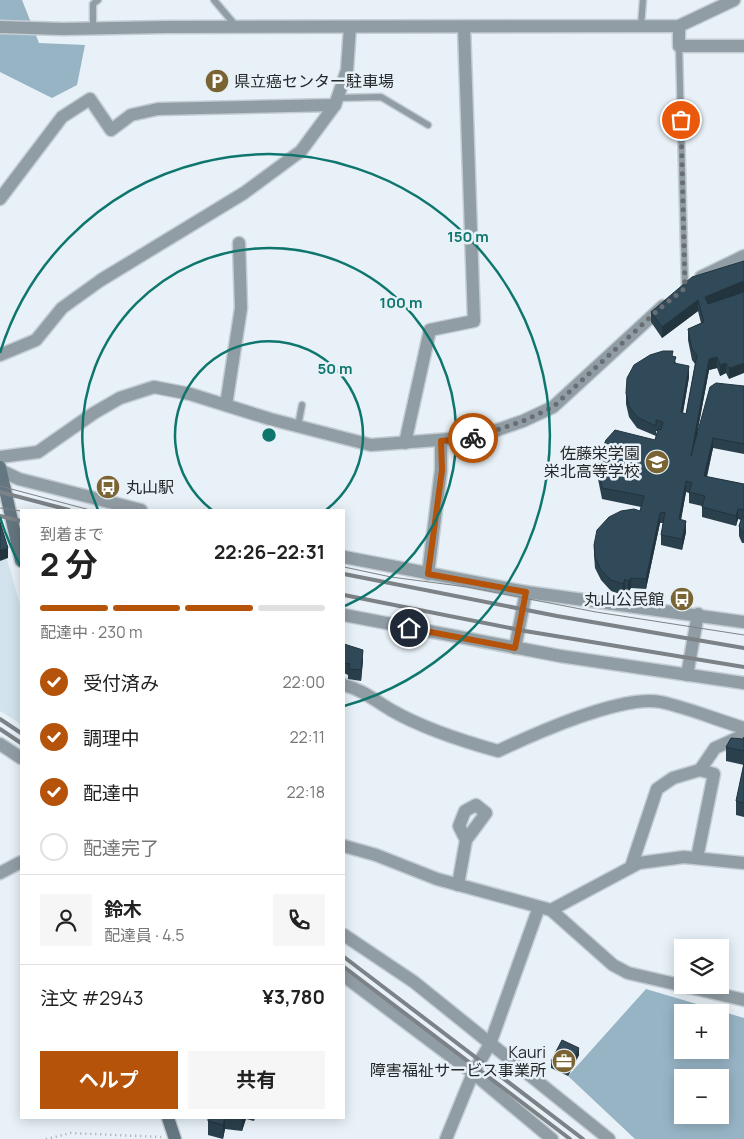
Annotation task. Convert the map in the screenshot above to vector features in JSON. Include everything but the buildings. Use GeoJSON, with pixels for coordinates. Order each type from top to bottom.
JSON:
{"type":"FeatureCollection","features":[{"type":"Feature","properties":{"kind":"main road"},"geometry":{"type":"LineString","coordinates":[[0,469],[19,542]]}},
{"type":"Feature","properties":{"kind":"main road"},"geometry":{"type":"LineString","coordinates":[[168,1119],[177,1139]]}},
{"type":"Feature","properties":{"kind":"street"},"geometry":{"type":"LineString","coordinates":[[0,27],[679,26],[734,0]]}},
{"type":"Feature","properties":{"kind":"street"},"geometry":{"type":"LineString","coordinates":[[679,26],[680,46],[744,46]]}},
{"type":"Feature","properties":{"kind":"street"},"geometry":{"type":"LineString","coordinates":[[0,355],[36,340],[62,308],[101,280],[258,183],[301,151],[336,102],[347,70],[350,27]]}},
{"type":"Feature","properties":{"kind":"street"},"geometry":{"type":"LineString","coordinates":[[405,443],[430,330],[474,321],[464,27]]}},
{"type":"Feature","properties":{"kind":"street"},"geometry":{"type":"LineString","coordinates":[[0,199],[62,117],[90,99],[111,130],[131,116],[158,109],[336,102]]}},
{"type":"Feature","properties":{"kind":"street"},"geometry":{"type":"LineString","coordinates":[[226,405],[242,308],[238,243]]}},
{"type":"Feature","properties":{"kind":"street"},"geometry":{"type":"LineString","coordinates":[[0,457],[38,452],[94,412],[120,398],[154,387],[190,394],[298,426],[371,444],[441,441],[477,437],[523,421],[553,407],[658,310],[695,280],[744,256]]}},
{"type":"Feature","properties":{"kind":"street"},"geometry":{"type":"LineString","coordinates":[[428,574],[442,470],[441,441]]}},
{"type":"Feature","properties":{"kind":"street"},"geometry":{"type":"LineString","coordinates":[[0,469],[19,479],[137,509]]}},
{"type":"Feature","properties":{"kind":"street"},"geometry":{"type":"LineString","coordinates":[[345,557],[526,592],[698,614],[744,622]]}},
{"type":"Feature","properties":{"kind":"street"},"geometry":{"type":"LineString","coordinates":[[515,648],[526,592]]}},
{"type":"Feature","properties":{"kind":"street"},"geometry":{"type":"LineString","coordinates":[[687,675],[698,614]]}},
{"type":"Feature","properties":{"kind":"street"},"geometry":{"type":"LineString","coordinates":[[345,615],[515,648],[744,683]]}},
{"type":"Feature","properties":{"kind":"street"},"geometry":{"type":"LineString","coordinates":[[345,685],[361,689],[391,710],[454,738],[498,751],[554,725],[631,703],[659,701],[744,728]]}},
{"type":"Feature","properties":{"kind":"street"},"geometry":{"type":"LineString","coordinates":[[700,770],[715,748],[744,735]]}},
{"type":"Feature","properties":{"kind":"street"},"geometry":{"type":"LineString","coordinates":[[0,744],[20,757]]}},
{"type":"Feature","properties":{"kind":"street"},"geometry":{"type":"LineString","coordinates":[[631,867],[657,789],[673,778],[700,770],[714,774],[698,858]]}},
{"type":"Feature","properties":{"kind":"street"},"geometry":{"type":"LineString","coordinates":[[458,885],[466,840]]}},
{"type":"Feature","properties":{"kind":"street"},"geometry":{"type":"LineString","coordinates":[[345,846],[458,885],[545,909],[613,965],[628,973],[744,1000]]}},
{"type":"Feature","properties":{"kind":"street"},"geometry":{"type":"LineString","coordinates":[[446,1139],[473,1073],[490,1044],[545,909],[639,863],[684,857],[744,863]]}},
{"type":"Feature","properties":{"kind":"street"},"geometry":{"type":"LineString","coordinates":[[0,873],[20,863]]}},
{"type":"Feature","properties":{"kind":"street"},"geometry":{"type":"LineString","coordinates":[[345,936],[414,982],[609,1139]]}},
{"type":"Feature","properties":{"kind":"street"},"geometry":{"type":"LineString","coordinates":[[345,977],[473,1073],[552,1139]]}},
{"type":"Feature","properties":{"kind":"lane"},"geometry":{"type":"LineString","coordinates":[[93,28],[93,4],[98,0]]}},
{"type":"Feature","properties":{"kind":"lane"},"geometry":{"type":"LineString","coordinates":[[214,0],[237,27]]}},
{"type":"Feature","properties":{"kind":"lane"},"geometry":{"type":"LineString","coordinates":[[641,26],[643,0]]}},
{"type":"Feature","properties":{"kind":"lane"},"geometry":{"type":"LineString","coordinates":[[680,46],[685,288]]}},
{"type":"Feature","properties":{"kind":"lane"},"geometry":{"type":"LineString","coordinates":[[336,102],[381,97],[428,125]]}},
{"type":"Feature","properties":{"kind":"lane"},"geometry":{"type":"LineString","coordinates":[[298,426],[302,405]]}},
{"type":"Feature","properties":{"kind":"path"},"geometry":{"type":"LineString","coordinates":[[46,1139],[70,1133],[111,1133],[177,1139]]}},
{"type":"Feature","properties":{"kind":"shaded area"},"geometry":{"type":"Polygon","coordinates":[[[0,0],[22,0],[39,43],[85,45],[77,85],[52,98],[0,72],[0,0]]]}},
{"type":"Feature","properties":{"kind":"shaded area"},"geometry":{"type":"Polygon","coordinates":[[[0,535],[20,605],[20,723],[0,711],[0,535]]]}},
{"type":"Feature","properties":{"kind":"shaded area"},"geometry":{"type":"Polygon","coordinates":[[[646,989],[697,1004],[674,1004],[674,1059],[729,1059],[729,1014],[744,1018],[744,1139],[635,1139],[568,1076],[646,989]]]}},
{"type":"Feature","properties":{"kind":"tram line"},"geometry":{"type":"LineString","coordinates":[[0,486],[86,509]]}},
{"type":"Feature","properties":{"kind":"tram line"},"geometry":{"type":"LineString","coordinates":[[0,508],[20,511]]}},
{"type":"Feature","properties":{"kind":"tram line"},"geometry":{"type":"LineString","coordinates":[[345,567],[391,577],[467,587],[596,612],[744,635]]}},
{"type":"Feature","properties":{"kind":"railway"},"geometry":{"type":"LineString","coordinates":[[0,492],[65,509]]}},
{"type":"Feature","properties":{"kind":"railway"},"geometry":{"type":"LineString","coordinates":[[0,516],[20,521]]}},
{"type":"Feature","properties":{"kind":"railway"},"geometry":{"type":"LineString","coordinates":[[345,574],[557,616],[744,648]]}},
{"type":"Feature","properties":{"kind":"railway"},"geometry":{"type":"LineString","coordinates":[[345,595],[525,631],[744,667]]}},
{"type":"Feature","properties":{"kind":"railway"},"geometry":{"type":"LineString","coordinates":[[0,719],[20,732]]}},
{"type":"Feature","properties":{"kind":"railway"},"geometry":{"type":"LineString","coordinates":[[0,729],[20,742]]}},
{"type":"Feature","properties":{"kind":"railway"},"geometry":{"type":"LineString","coordinates":[[345,958],[583,1139]]}},
{"type":"Feature","properties":{"kind":"railway"},"geometry":{"type":"LineString","coordinates":[[345,968],[570,1139]]}},
{"type":"Feature","properties":{"kind":"way so far"},"geometry":{"type":"LineString","coordinates":[[473,438],[523,421],[553,407],[658,310],[685,288],[681,120]]}},
{"type":"Feature","properties":{"kind":"place","name":"県立癌センター駐車場"},"geometry":{"type":"Point","coordinates":[217,81]}},
{"type":"Feature","properties":{"kind":"place","name":"佐藤栄学園 栄北高等学校"},"geometry":{"type":"Point","coordinates":[657,462]}},
{"type":"Feature","properties":{"kind":"place","name":"丸山駅"},"geometry":{"type":"Point","coordinates":[108,487]}},
{"type":"Feature","properties":{"kind":"place","name":"丸山公民館"},"geometry":{"type":"Point","coordinates":[682,599]}},
{"type":"Feature","properties":{"kind":"place","name":"Kauri 障害福祉サービス事業所"},"geometry":{"type":"Point","coordinates":[564,1061]}},
{"type":"Feature","properties":{"kind":"route"},"geometry":{"type":"LineString","coordinates":[[409,628],[515,648],[526,592],[428,574],[442,470],[441,441],[473,438]]}}]}
